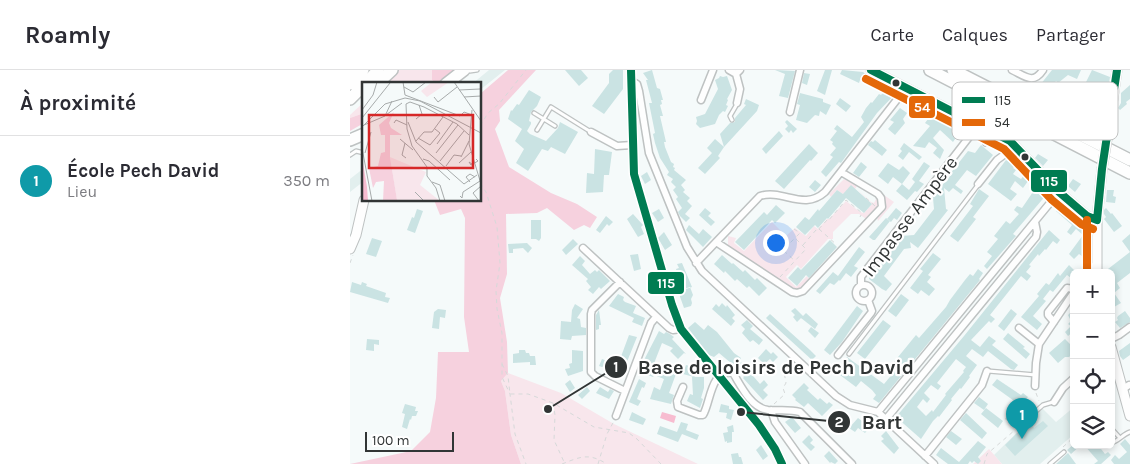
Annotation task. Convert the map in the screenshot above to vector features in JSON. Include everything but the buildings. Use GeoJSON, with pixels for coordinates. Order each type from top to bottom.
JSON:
{"type":"FeatureCollection","features":[{"type":"Feature","properties":{"kind":"highway"},"geometry":{"type":"LineString","coordinates":[[350,84],[363,70]]}},
{"type":"Feature","properties":{"kind":"highway"},"geometry":{"type":"LineString","coordinates":[[366,82],[378,70]]}},
{"type":"Feature","properties":{"kind":"highway"},"geometry":{"type":"LineString","coordinates":[[379,82],[392,70]]}},
{"type":"Feature","properties":{"kind":"highway"},"geometry":{"type":"LineString","coordinates":[[450,82],[471,70]]}},
{"type":"Feature","properties":{"kind":"highway"},"geometry":{"type":"LineString","coordinates":[[457,82],[471,70]]}},
{"type":"Feature","properties":{"kind":"highway"},"geometry":{"type":"LineString","coordinates":[[930,70],[953,82]]}},
{"type":"Feature","properties":{"kind":"highway"},"geometry":{"type":"LineString","coordinates":[[953,70],[977,82]]}},
{"type":"Feature","properties":{"kind":"highway"},"geometry":{"type":"LineString","coordinates":[[350,99],[362,86]]}},
{"type":"Feature","properties":{"kind":"highway"},"geometry":{"type":"LineString","coordinates":[[350,109],[362,98]]}},
{"type":"Feature","properties":{"kind":"highway"},"geometry":{"type":"LineString","coordinates":[[350,142],[362,135]]}},
{"type":"Feature","properties":{"kind":"highway"},"geometry":{"type":"LineString","coordinates":[[1066,140],[1125,170],[1130,178]]}},
{"type":"Feature","properties":{"kind":"highway"},"geometry":{"type":"LineString","coordinates":[[1093,140],[1130,160]]}},
{"type":"Feature","properties":{"kind":"highway"},"geometry":{"type":"LineString","coordinates":[[1104,140],[1130,152]]}},
{"type":"Feature","properties":{"kind":"street"},"geometry":{"type":"LineString","coordinates":[[632,70],[634,174],[672,305],[681,329],[718,377],[759,425],[775,449],[782,464]]}},
{"type":"Feature","properties":{"kind":"street"},"geometry":{"type":"LineString","coordinates":[[701,100],[713,70]]}},
{"type":"Feature","properties":{"kind":"street"},"geometry":{"type":"LineString","coordinates":[[729,70],[738,72],[740,89],[737,103]]}},
{"type":"Feature","properties":{"kind":"street"},"geometry":{"type":"LineString","coordinates":[[790,112],[800,70]]}},
{"type":"Feature","properties":{"kind":"street"},"geometry":{"type":"LineString","coordinates":[[871,70],[952,111]]}},
{"type":"Feature","properties":{"kind":"street"},"geometry":{"type":"LineString","coordinates":[[1012,70],[1032,79],[1036,78],[1043,70]]}},
{"type":"Feature","properties":{"kind":"street"},"geometry":{"type":"LineString","coordinates":[[632,81],[637,84],[639,91],[649,153],[687,247],[702,271],[836,396],[850,405],[878,412],[934,464]]}},
{"type":"Feature","properties":{"kind":"street"},"geometry":{"type":"LineString","coordinates":[[696,263],[760,196],[772,194],[812,200],[819,198],[906,88]]}},
{"type":"Feature","properties":{"kind":"street"},"geometry":{"type":"LineString","coordinates":[[590,132],[617,146],[632,146]]}},
{"type":"Feature","properties":{"kind":"street","name":"Impasse Ampère"},"geometry":{"type":"LineString","coordinates":[[861,285],[861,277],[864,272],[967,140]]}},
{"type":"Feature","properties":{"kind":"street"},"geometry":{"type":"LineString","coordinates":[[1006,140],[1016,146],[1034,168],[1059,192],[1087,216],[1097,220]]}},
{"type":"Feature","properties":{"kind":"street"},"geometry":{"type":"LineString","coordinates":[[1097,269],[1097,220],[1107,140]]}},
{"type":"Feature","properties":{"kind":"street"},"geometry":{"type":"LineString","coordinates":[[978,184],[997,160],[1016,146]]}},
{"type":"Feature","properties":{"kind":"street"},"geometry":{"type":"LineString","coordinates":[[716,242],[792,292],[797,293],[807,288],[879,211],[883,202],[882,198],[841,172]]}},
{"type":"Feature","properties":{"kind":"street"},"geometry":{"type":"LineString","coordinates":[[878,412],[1059,192]]}},
{"type":"Feature","properties":{"kind":"street"},"geometry":{"type":"LineString","coordinates":[[350,249],[356,234],[364,201]]}},
{"type":"Feature","properties":{"kind":"street"},"geometry":{"type":"LineString","coordinates":[[886,419],[1036,236],[1035,222]]}},
{"type":"Feature","properties":{"kind":"street"},"geometry":{"type":"LineString","coordinates":[[583,248],[669,328],[673,330],[681,329]]}},
{"type":"Feature","properties":{"kind":"street"},"geometry":{"type":"LineString","coordinates":[[620,282],[590,314],[592,372],[595,376],[625,391]]}},
{"type":"Feature","properties":{"kind":"street","name":"Impasse Ampère"},"geometry":{"type":"LineString","coordinates":[[865,284],[871,288],[872,295],[868,300],[861,300],[856,295],[857,288],[861,285],[865,284]]}},
{"type":"Feature","properties":{"kind":"street"},"geometry":{"type":"LineString","coordinates":[[1054,322],[1048,316],[1048,312],[1067,288],[1070,289]]}},
{"type":"Feature","properties":{"kind":"street"},"geometry":{"type":"LineString","coordinates":[[1035,386],[1039,344],[1070,296]]}},
{"type":"Feature","properties":{"kind":"street","name":"Impasse Ampère"},"geometry":{"type":"LineString","coordinates":[[838,355],[871,313],[872,310],[868,300]]}},
{"type":"Feature","properties":{"kind":"street"},"geometry":{"type":"LineString","coordinates":[[616,416],[651,323],[656,317]]}},
{"type":"Feature","properties":{"kind":"street"},"geometry":{"type":"LineString","coordinates":[[1115,337],[1130,327]]}},
{"type":"Feature","properties":{"kind":"street"},"geometry":{"type":"LineString","coordinates":[[1019,328],[1039,344]]}},
{"type":"Feature","properties":{"kind":"street"},"geometry":{"type":"LineString","coordinates":[[1115,358],[1126,387],[1130,416]]}},
{"type":"Feature","properties":{"kind":"street"},"geometry":{"type":"LineString","coordinates":[[683,386],[677,401],[678,407],[702,415],[718,377],[728,372],[733,374],[740,387],[766,410],[772,407],[800,412],[852,464]]}},
{"type":"Feature","properties":{"kind":"street"},"geometry":{"type":"LineString","coordinates":[[925,456],[982,385],[987,372]]}},
{"type":"Feature","properties":{"kind":"street"},"geometry":{"type":"LineString","coordinates":[[1054,402],[1063,388],[1070,382]]}},
{"type":"Feature","properties":{"kind":"street"},"geometry":{"type":"LineString","coordinates":[[772,407],[775,422],[805,464]]}},
{"type":"Feature","properties":{"kind":"lane"},"geometry":{"type":"LineString","coordinates":[[732,120],[730,116],[737,103]]}},
{"type":"Feature","properties":{"kind":"lane"},"geometry":{"type":"LineString","coordinates":[[537,130],[551,107],[590,132]]}},
{"type":"Feature","properties":{"kind":"lane"},"geometry":{"type":"LineString","coordinates":[[534,113],[555,126]]}},
{"type":"Feature","properties":{"kind":"lane"},"geometry":{"type":"LineString","coordinates":[[985,144],[988,140]]}},
{"type":"Feature","properties":{"kind":"lane"},"geometry":{"type":"LineString","coordinates":[[350,155],[356,151],[362,152]]}},
{"type":"Feature","properties":{"kind":"lane"},"geometry":{"type":"LineString","coordinates":[[848,354],[978,184]]}},
{"type":"Feature","properties":{"kind":"lane"},"geometry":{"type":"LineString","coordinates":[[987,372],[1036,375]]}},
{"type":"Feature","properties":{"kind":"lane"},"geometry":{"type":"LineString","coordinates":[[1019,426],[1043,405],[1054,402]]}},
{"type":"Feature","properties":{"kind":"lane"},"geometry":{"type":"LineString","coordinates":[[1115,432],[1120,438]]}},
{"type":"Feature","properties":{"kind":"lane"},"geometry":{"type":"LineString","coordinates":[[1115,442],[1130,432]]}},
{"type":"Feature","properties":{"kind":"lane"},"geometry":{"type":"LineString","coordinates":[[1050,464],[1064,452]]}},
{"type":"Feature","properties":{"kind":"path"},"geometry":{"type":"LineString","coordinates":[[481,124],[526,70]]}},
{"type":"Feature","properties":{"kind":"path"},"geometry":{"type":"LineString","coordinates":[[481,184],[486,192],[497,227],[500,263],[496,291],[497,309],[502,333],[502,377],[510,394]]}},
{"type":"Feature","properties":{"kind":"path"},"geometry":{"type":"LineString","coordinates":[[866,198],[879,211]]}},
{"type":"Feature","properties":{"kind":"path"},"geometry":{"type":"LineString","coordinates":[[803,246],[846,200],[862,214],[860,217]]}},
{"type":"Feature","properties":{"kind":"path"},"geometry":{"type":"LineString","coordinates":[[794,228],[800,233],[783,250],[795,261]]}},
{"type":"Feature","properties":{"kind":"path"},"geometry":{"type":"LineString","coordinates":[[819,228],[842,250]]}},
{"type":"Feature","properties":{"kind":"path"},"geometry":{"type":"LineString","coordinates":[[778,280],[806,249],[795,238]]}},
{"type":"Feature","properties":{"kind":"path"},"geometry":{"type":"LineString","coordinates":[[772,407],[785,394],[783,388],[786,383],[783,366],[794,362]]}},
{"type":"Feature","properties":{"kind":"path"},"geometry":{"type":"LineString","coordinates":[[502,363],[508,376],[516,434],[526,464]]}},
{"type":"Feature","properties":{"kind":"path"},"geometry":{"type":"LineString","coordinates":[[510,394],[528,394],[553,403],[594,427],[629,433],[661,464]]}},
{"type":"Feature","properties":{"kind":"path"},"geometry":{"type":"LineString","coordinates":[[779,405],[780,400]]}},
{"type":"Feature","properties":{"kind":"path"},"geometry":{"type":"LineString","coordinates":[[553,403],[555,415],[554,440],[564,464],[581,456],[591,456],[607,464]]}},
{"type":"Feature","properties":{"kind":"path"},"geometry":{"type":"LineString","coordinates":[[598,464],[609,430],[616,416]]}},
{"type":"Feature","properties":{"kind":"path"},"geometry":{"type":"LineString","coordinates":[[984,464],[987,454],[1019,426]]}},
{"type":"Feature","properties":{"kind":"path"},"geometry":{"type":"LineString","coordinates":[[1064,452],[1063,447],[1070,441]]}},
{"type":"Feature","properties":{"kind":"shaded area"},"geometry":{"type":"Polygon","coordinates":[[[397,70],[432,70],[432,80],[434,82],[385,82],[397,70]]]}},
{"type":"Feature","properties":{"kind":"shaded area"},"geometry":{"type":"Polygon","coordinates":[[[432,70],[458,70],[442,82],[434,82],[432,80],[432,70]]]}},
{"type":"Feature","properties":{"kind":"shaded area"},"geometry":{"type":"Polygon","coordinates":[[[489,70],[505,70],[481,89],[481,82],[474,82],[489,70]]]}},
{"type":"Feature","properties":{"kind":"shaded area"},"geometry":{"type":"Polygon","coordinates":[[[508,70],[536,70],[499,110],[500,121],[495,129],[509,167],[551,193],[577,204],[597,217],[590,228],[584,225],[574,230],[547,208],[537,213],[506,214],[507,274],[500,298],[507,342],[508,373],[501,381],[505,391],[511,435],[521,464],[350,464],[411,451],[430,432],[436,398],[438,352],[469,352],[464,317],[465,218],[461,209],[440,215],[434,201],[481,201],[481,93],[508,70]]]}},
{"type":"Feature","properties":{"kind":"shaded area"},"geometry":{"type":"Polygon","coordinates":[[[362,104],[362,114],[350,118],[350,115],[362,104]]]}},
{"type":"Feature","properties":{"kind":"shaded area"},"geometry":{"type":"Polygon","coordinates":[[[362,114],[362,124],[350,131],[350,118],[362,114]]]}},
{"type":"Feature","properties":{"kind":"shaded area"},"geometry":{"type":"Polygon","coordinates":[[[362,170],[362,183],[350,192],[350,179],[362,170]]]}},
{"type":"Feature","properties":{"kind":"shaded area"},"geometry":{"type":"Polygon","coordinates":[[[844,179],[857,186],[855,189],[843,194],[837,190],[831,197],[829,194],[844,179]]]}},
{"type":"Feature","properties":{"kind":"shaded area"},"geometry":{"type":"Polygon","coordinates":[[[858,190],[871,202],[874,203],[876,199],[878,200],[878,206],[866,219],[859,214],[851,214],[833,232],[833,239],[828,239],[801,269],[797,265],[786,277],[796,287],[807,276],[809,279],[800,289],[784,284],[728,246],[728,236],[736,238],[734,243],[744,251],[772,222],[786,236],[795,228],[806,236],[814,226],[818,229],[846,201],[864,213],[872,204],[858,190]]]}},
{"type":"Feature","properties":{"kind":"shaded area"},"geometry":{"type":"Polygon","coordinates":[[[881,193],[894,202],[878,221],[877,217],[886,203],[881,193]]]}},
{"type":"Feature","properties":{"kind":"shaded area"},"geometry":{"type":"Polygon","coordinates":[[[508,373],[561,393],[614,424],[698,464],[521,464],[511,435],[505,391],[501,381],[508,373]]]}},
{"type":"Feature","properties":{"kind":"shaded area"},"geometry":{"type":"Polygon","coordinates":[[[1042,408],[1056,422],[1070,410],[1070,438],[1040,464],[1002,464],[994,455],[1042,408]]]}},
{"type":"Feature","properties":{"kind":"shaded area"},"geometry":{"type":"Polygon","coordinates":[[[662,412],[676,416],[674,423],[660,418],[662,412]]]}},
{"type":"Feature","properties":{"kind":"shaded area"},"geometry":{"type":"Polygon","coordinates":[[[989,449],[1002,464],[973,464],[989,449]]]}},
{"type":"Feature","properties":{"kind":"transit line","name":"115"},"geometry":{"type":"LineString","coordinates":[[631,70],[634,174],[672,305],[681,329],[759,425],[775,449],[782,464]]}},
{"type":"Feature","properties":{"kind":"transit line","name":"115"},"geometry":{"type":"LineString","coordinates":[[871,70],[952,111]]}},
{"type":"Feature","properties":{"kind":"transit line","name":"115"},"geometry":{"type":"LineString","coordinates":[[1115,82],[1117,70]]}},
{"type":"Feature","properties":{"kind":"transit line","name":"54"},"geometry":{"type":"LineString","coordinates":[[866,79],[952,123]]}},
{"type":"Feature","properties":{"kind":"transit line","name":"54"},"geometry":{"type":"LineString","coordinates":[[986,140],[1004,149],[1052,200],[1081,224],[1093,229]]}},
{"type":"Feature","properties":{"kind":"transit line","name":"115"},"geometry":{"type":"LineString","coordinates":[[1008,140],[1059,192],[1087,216],[1097,220]]}},
{"type":"Feature","properties":{"kind":"transit line","name":"115"},"geometry":{"type":"LineString","coordinates":[[1097,220],[1106,140]]}},
{"type":"Feature","properties":{"kind":"transit line","name":"54"},"geometry":{"type":"LineString","coordinates":[[1087,220],[1087,269]]}},
{"type":"Feature","properties":{"kind":"place","name":"Base de loisirs de Pech David"},"geometry":{"type":"Point","coordinates":[548,409]}},
{"type":"Feature","properties":{"kind":"place","name":"Bart"},"geometry":{"type":"Point","coordinates":[741,412]}},
{"type":"Feature","properties":{"kind":"place","name":"École Pech David"},"geometry":{"type":"Point","coordinates":[1022,439]}}]}
